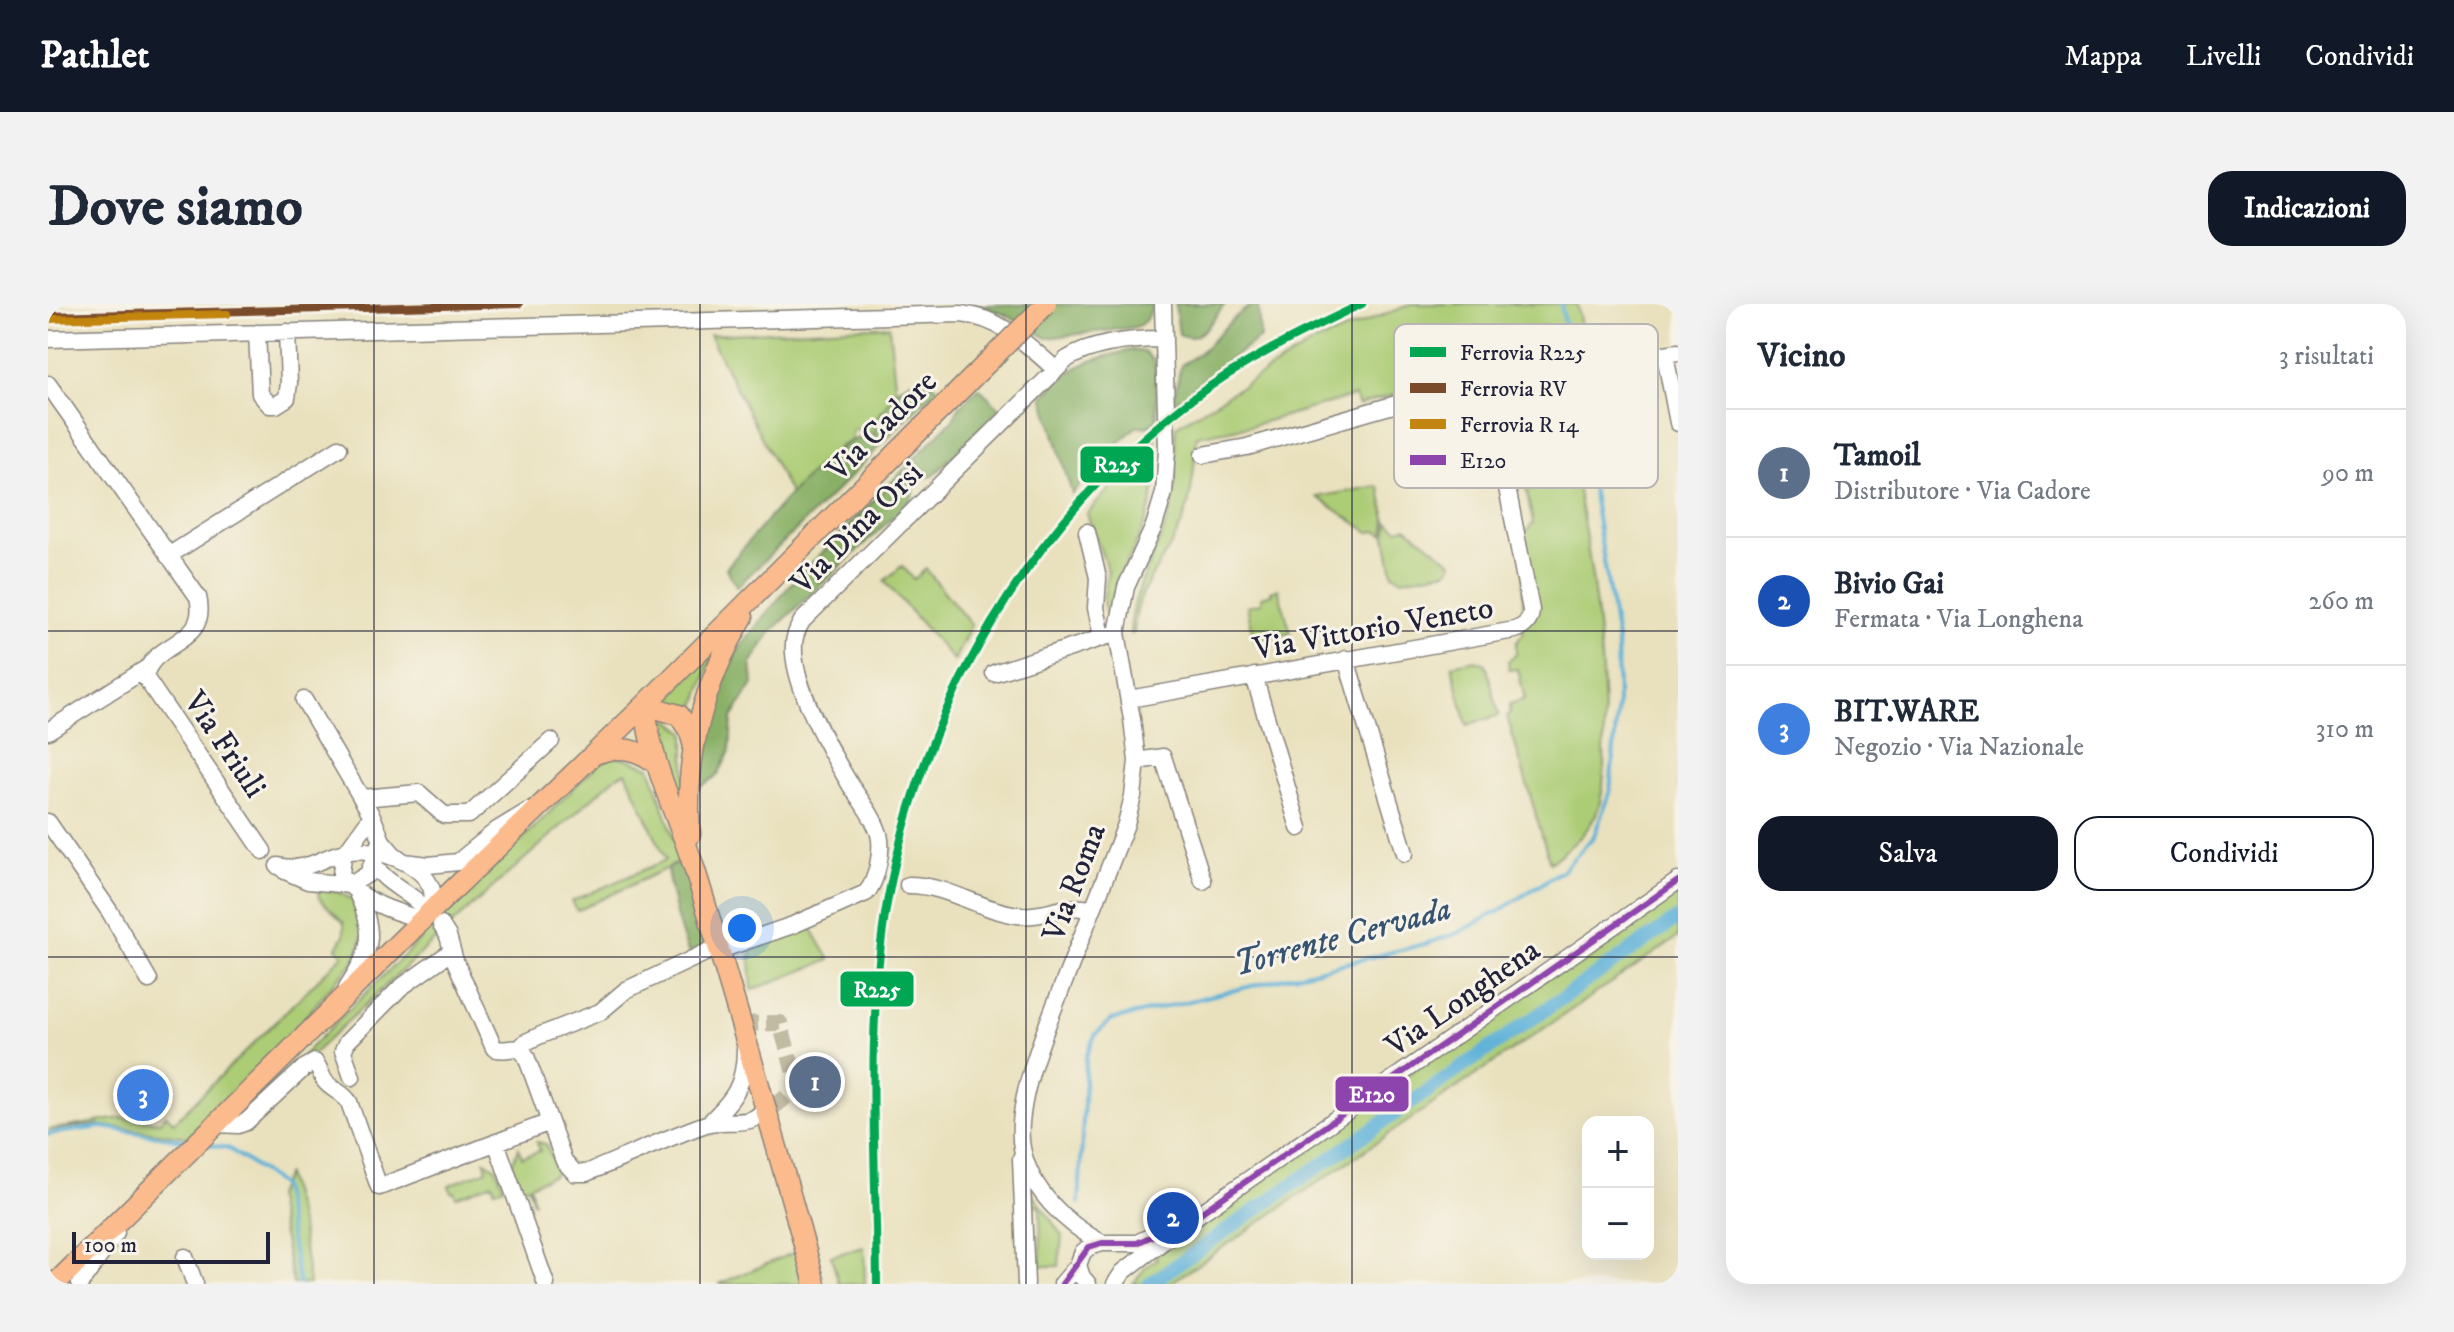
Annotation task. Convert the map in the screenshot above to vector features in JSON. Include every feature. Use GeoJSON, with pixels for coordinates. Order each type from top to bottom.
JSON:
{"type":"FeatureCollection","features":[{"type":"Feature","properties":{"kind":"main road","name":"Via Cadore"},"geometry":{"type":"LineString","coordinates":[[815,1284],[777,1141],[719,949],[657,764],[646,722],[645,705],[1046,304]]}},
{"type":"Feature","properties":{"kind":"main road","name":"Via Cadore"},"geometry":{"type":"LineString","coordinates":[[692,861],[688,810],[694,748],[702,708],[725,648],[760,590]]}},
{"type":"Feature","properties":{"kind":"main road"},"geometry":{"type":"LineString","coordinates":[[55,1284],[645,705],[679,715],[690,732],[694,748]]}},
{"type":"Feature","properties":{"kind":"main road"},"geometry":{"type":"LineString","coordinates":[[592,755],[613,747],[639,752],[657,764]]}},
{"type":"Feature","properties":{"kind":"main road","name":"Via Cadore"},"geometry":{"type":"LineString","coordinates":[[777,1141],[826,1284]]}},
{"type":"Feature","properties":{"kind":"street","name":"Via Roma"},"geometry":{"type":"LineString","coordinates":[[1110,635],[1126,587],[1159,515],[1164,493],[1167,449],[1163,304]]}},
{"type":"Feature","properties":{"kind":"street"},"geometry":{"type":"LineString","coordinates":[[48,339],[961,314],[977,315],[996,322],[1055,369]]}},
{"type":"Feature","properties":{"kind":"street"},"geometry":{"type":"LineString","coordinates":[[257,333],[260,394],[270,405],[276,405],[287,398],[287,332]]}},
{"type":"Feature","properties":{"kind":"street","name":"Via Dina Orsi"},"geometry":{"type":"LineString","coordinates":[[719,949],[813,917],[870,889],[879,852],[877,829],[837,762],[808,701],[795,663],[795,635],[802,621],[1067,359],[1091,348],[1164,339]]}},
{"type":"Feature","properties":{"kind":"street"},"geometry":{"type":"LineString","coordinates":[[1671,354],[1678,423]]}},
{"type":"Feature","properties":{"kind":"street","name":"Via Friuli"},"geometry":{"type":"LineString","coordinates":[[48,384],[198,597],[201,615],[194,628],[147,668],[48,731]]}},
{"type":"Feature","properties":{"kind":"street"},"geometry":{"type":"LineString","coordinates":[[1203,455],[1247,447],[1394,405]]}},
{"type":"Feature","properties":{"kind":"street"},"geometry":{"type":"LineString","coordinates":[[168,556],[339,448]]}},
{"type":"Feature","properties":{"kind":"street","name":"Via Vittorio Veneto"},"geometry":{"type":"LineString","coordinates":[[1129,699],[1524,626],[1530,618],[1530,604],[1507,488]]}},
{"type":"Feature","properties":{"kind":"street","name":"Via Roma"},"geometry":{"type":"LineString","coordinates":[[1026,1284],[1021,1145],[1028,1088],[1045,1031],[1126,824],[1137,761],[1129,699],[1110,635],[1096,608],[1097,572],[1087,532]]}},
{"type":"Feature","properties":{"kind":"street"},"geometry":{"type":"LineString","coordinates":[[994,673],[1110,635]]}},
{"type":"Feature","properties":{"kind":"street"},"geometry":{"type":"LineString","coordinates":[[1346,659],[1405,853]]}},
{"type":"Feature","properties":{"kind":"street","name":"Via Friuli"},"geometry":{"type":"LineString","coordinates":[[147,668],[145,677],[151,688],[270,858]]}},
{"type":"Feature","properties":{"kind":"street"},"geometry":{"type":"LineString","coordinates":[[1254,676],[1299,828]]}},
{"type":"Feature","properties":{"kind":"street"},"geometry":{"type":"LineString","coordinates":[[304,700],[362,798],[378,833],[380,845],[368,874],[355,885]]}},
{"type":"Feature","properties":{"kind":"street"},"geometry":{"type":"LineString","coordinates":[[362,798],[419,793],[444,815],[469,815],[551,741]]}},
{"type":"Feature","properties":{"kind":"street"},"geometry":{"type":"LineString","coordinates":[[1137,761],[1163,757],[1203,881]]}},
{"type":"Feature","properties":{"kind":"street"},"geometry":{"type":"LineString","coordinates":[[270,858],[305,867],[346,852],[374,859],[429,865],[458,862],[517,816],[540,805]]}},
{"type":"Feature","properties":{"kind":"street"},"geometry":{"type":"LineString","coordinates":[[372,816],[346,852],[340,872],[383,906],[429,915]]}},
{"type":"Feature","properties":{"kind":"street"},"geometry":{"type":"LineString","coordinates":[[48,822],[110,912],[149,980]]}},
{"type":"Feature","properties":{"kind":"street"},"geometry":{"type":"LineString","coordinates":[[378,833],[387,848],[416,870],[431,887],[429,915]]}},
{"type":"Feature","properties":{"kind":"street"},"geometry":{"type":"LineString","coordinates":[[270,858],[308,881],[392,884]]}},
{"type":"Feature","properties":{"kind":"street"},"geometry":{"type":"LineString","coordinates":[[374,859],[385,879],[429,915],[448,936],[494,1048],[501,1050],[520,1048],[541,1035],[600,1012],[626,990],[719,949]]}},
{"type":"Feature","properties":{"kind":"street","name":"Via Longhena"},"geometry":{"type":"LineString","coordinates":[[1119,1278],[1199,1214],[1678,881]]}},
{"type":"Feature","properties":{"kind":"street"},"geometry":{"type":"LineString","coordinates":[[334,1007],[364,961],[370,942],[368,918],[355,885]]}},
{"type":"Feature","properties":{"kind":"street"},"geometry":{"type":"LineString","coordinates":[[908,885],[934,887],[1016,915],[1041,914],[1075,906],[1092,910]]}},
{"type":"Feature","properties":{"kind":"street"},"geometry":{"type":"LineString","coordinates":[[352,1077],[343,1055],[347,1042],[400,988],[452,951]]}},
{"type":"Feature","properties":{"kind":"street"},"geometry":{"type":"LineString","coordinates":[[709,1123],[735,1097],[742,1078],[745,1037]]}},
{"type":"Feature","properties":{"kind":"street"},"geometry":{"type":"LineString","coordinates":[[520,1048],[526,1056],[567,1167],[580,1174],[709,1123],[757,1118],[766,1104],[743,1100],[728,1105]]}},
{"type":"Feature","properties":{"kind":"street"},"geometry":{"type":"LineString","coordinates":[[212,1130],[246,1122],[313,1062],[317,1063],[324,1080],[349,1102],[379,1187],[550,1122]]}},
{"type":"Feature","properties":{"kind":"street"},"geometry":{"type":"LineString","coordinates":[[741,1122],[777,1141]]}},
{"type":"Feature","properties":{"kind":"street"},"geometry":{"type":"LineString","coordinates":[[496,1142],[546,1284]]}},
{"type":"Feature","properties":{"kind":"street"},"geometry":{"type":"LineString","coordinates":[[1021,1145],[1030,1169],[1060,1215],[1082,1277],[1088,1284]]}},
{"type":"Feature","properties":{"kind":"street"},"geometry":{"type":"LineString","coordinates":[[80,1284],[137,1203]]}},
{"type":"Feature","properties":{"kind":"street","name":"Via Longhena"},"geometry":{"type":"LineString","coordinates":[[1062,1284],[1089,1247],[1143,1241],[1199,1214]]}},
{"type":"Feature","properties":{"kind":"street"},"geometry":{"type":"LineString","coordinates":[[1060,1215],[1085,1234],[1106,1244]]}},
{"type":"Feature","properties":{"kind":"street","name":"Via Longhena"},"geometry":{"type":"LineString","coordinates":[[1106,1244],[1120,1253],[1119,1278]]}},
{"type":"Feature","properties":{"kind":"street"},"geometry":{"type":"LineString","coordinates":[[185,1257],[195,1284]]}},
{"type":"Feature","properties":{"kind":"green space"},"geometry":{"type":"Polygon","coordinates":[[[1152,304],[1147,318],[1136,327],[1047,338],[1004,314],[978,305],[1152,304]]]}},
{"type":"Feature","properties":{"kind":"green space"},"geometry":{"type":"Polygon","coordinates":[[[1175,304],[1225,304],[1205,329],[1186,337],[1179,334],[1175,304]]]}},
{"type":"Feature","properties":{"kind":"green space"},"geometry":{"type":"Polygon","coordinates":[[[1258,304],[1260,338],[1213,371],[1172,406],[1181,365],[1205,348],[1241,313],[1258,304]]]}},
{"type":"Feature","properties":{"kind":"green space"},"geometry":{"type":"Polygon","coordinates":[[[1411,304],[1577,304],[1581,324],[1394,324],[1394,395],[1358,405],[1354,396],[1250,426],[1197,436],[1191,490],[1183,521],[1145,588],[1134,633],[1130,634],[1135,600],[1172,506],[1176,476],[1176,426],[1315,342],[1411,304]]]}},
{"type":"Feature","properties":{"kind":"green space"},"geometry":{"type":"Polygon","coordinates":[[[889,326],[896,393],[873,424],[876,437],[868,431],[853,429],[851,441],[840,446],[791,495],[709,335],[889,326]]]}},
{"type":"Feature","properties":{"kind":"green space"},"geometry":{"type":"Polygon","coordinates":[[[1131,350],[1145,352],[1155,363],[1157,419],[1148,427],[1137,426],[1072,494],[1043,396],[1064,376],[1082,365],[1131,350]]]}},
{"type":"Feature","properties":{"kind":"green space"},"geometry":{"type":"Polygon","coordinates":[[[915,380],[932,383],[941,391],[929,396],[737,587],[726,568],[754,535],[807,477],[842,446],[858,438],[875,445],[873,424],[896,392],[915,380]]]}},
{"type":"Feature","properties":{"kind":"green space"},"geometry":{"type":"Polygon","coordinates":[[[979,388],[1000,408],[933,476],[919,478],[907,468],[903,472],[912,485],[911,500],[772,631],[751,663],[753,684],[732,718],[730,751],[718,775],[697,789],[702,745],[729,667],[742,644],[791,584],[931,442],[979,388]]]}},
{"type":"Feature","properties":{"kind":"green space"},"geometry":{"type":"Polygon","coordinates":[[[1155,438],[1155,485],[1148,515],[1116,587],[1107,617],[1103,602],[1108,571],[1087,514],[1155,438]]]}},
{"type":"Feature","properties":{"kind":"green space"},"geometry":{"type":"Polygon","coordinates":[[[1377,486],[1386,520],[1384,534],[1369,532],[1317,497],[1377,486]]]}},
{"type":"Feature","properties":{"kind":"green space"},"geometry":{"type":"Polygon","coordinates":[[[1526,488],[1577,488],[1595,598],[1603,686],[1604,760],[1598,809],[1578,839],[1550,863],[1507,716],[1510,714],[1510,704],[1525,699],[1518,669],[1509,670],[1508,662],[1516,653],[1516,643],[1523,634],[1523,536],[1533,523],[1526,488]]]}},
{"type":"Feature","properties":{"kind":"green space"},"geometry":{"type":"Polygon","coordinates":[[[1388,522],[1398,529],[1406,527],[1453,563],[1448,571],[1402,579],[1393,574],[1386,536],[1388,522]]]}},
{"type":"Feature","properties":{"kind":"green space"},"geometry":{"type":"Polygon","coordinates":[[[902,566],[914,579],[926,569],[971,625],[954,661],[884,581],[902,566]]]}},
{"type":"Feature","properties":{"kind":"green space"},"geometry":{"type":"Polygon","coordinates":[[[1278,589],[1291,633],[1255,641],[1247,606],[1261,603],[1261,597],[1278,589]]]}},
{"type":"Feature","properties":{"kind":"green space"},"geometry":{"type":"Polygon","coordinates":[[[713,654],[692,718],[664,701],[709,655],[713,654]]]}},
{"type":"Feature","properties":{"kind":"green space"},"geometry":{"type":"Polygon","coordinates":[[[1475,660],[1486,664],[1499,715],[1467,725],[1452,665],[1475,660]]]}},
{"type":"Feature","properties":{"kind":"green space"},"geometry":{"type":"Polygon","coordinates":[[[662,714],[685,732],[685,818],[652,716],[662,714]]]}},
{"type":"Feature","properties":{"kind":"green space"},"geometry":{"type":"Polygon","coordinates":[[[616,755],[650,767],[682,861],[577,911],[572,901],[666,860],[626,772],[617,776],[451,925],[443,918],[598,764],[616,755]]]}},
{"type":"Feature","properties":{"kind":"green space"},"geometry":{"type":"Polygon","coordinates":[[[682,861],[707,942],[689,954],[675,912],[667,869],[682,861]]]}},
{"type":"Feature","properties":{"kind":"green space"},"geometry":{"type":"Polygon","coordinates":[[[1678,882],[1678,937],[1169,1284],[1133,1284],[1145,1268],[1157,1259],[1155,1255],[1678,882]]]}},
{"type":"Feature","properties":{"kind":"green space"},"geometry":{"type":"Polygon","coordinates":[[[322,889],[352,899],[364,931],[355,961],[289,1037],[188,1137],[98,1125],[48,1130],[121,1118],[160,1122],[166,1115],[174,1122],[343,955],[337,948],[344,935],[344,923],[319,898],[318,893],[322,889]]]}},
{"type":"Feature","properties":{"kind":"green space"},"geometry":{"type":"Polygon","coordinates":[[[810,926],[830,960],[752,990],[750,957],[753,949],[810,926]]]}},
{"type":"Feature","properties":{"kind":"green space"},"geometry":{"type":"Polygon","coordinates":[[[432,928],[440,935],[256,1107],[238,1119],[432,928]]]}},
{"type":"Feature","properties":{"kind":"green space"},"geometry":{"type":"Polygon","coordinates":[[[537,1142],[546,1144],[557,1169],[554,1175],[530,1185],[534,1204],[528,1186],[519,1189],[512,1163],[519,1148],[522,1157],[540,1151],[537,1142]]]}},
{"type":"Feature","properties":{"kind":"green space"},"geometry":{"type":"Polygon","coordinates":[[[485,1161],[496,1168],[504,1187],[495,1190],[492,1183],[456,1197],[449,1185],[487,1170],[485,1161]]]}},
{"type":"Feature","properties":{"kind":"green space"},"geometry":{"type":"Polygon","coordinates":[[[286,1175],[301,1226],[309,1284],[293,1284],[275,1196],[286,1175]]]}},
{"type":"Feature","properties":{"kind":"green space"},"geometry":{"type":"Polygon","coordinates":[[[1030,1192],[1062,1236],[1059,1266],[1041,1266],[1040,1206],[1030,1205],[1030,1192]]]}},
{"type":"Feature","properties":{"kind":"green space"},"geometry":{"type":"Polygon","coordinates":[[[864,1247],[865,1284],[839,1284],[831,1256],[864,1247]]]}},
{"type":"Feature","properties":{"kind":"green space"},"geometry":{"type":"Polygon","coordinates":[[[800,1250],[804,1284],[719,1284],[800,1250]]]}},
{"type":"Feature","properties":{"kind":"waterway","name":"Torrente Cervada"},"geometry":{"type":"LineString","coordinates":[[1561,304],[1564,324]]}},
{"type":"Feature","properties":{"kind":"waterway","name":"Torrente Cervada"},"geometry":{"type":"LineString","coordinates":[[1079,1203],[1086,1057],[1095,1035],[1111,1020],[1425,944],[1458,933],[1563,870],[1594,836],[1610,791],[1618,703],[1617,640],[1592,488]]}},
{"type":"Feature","properties":{"kind":"waterway"},"geometry":{"type":"LineString","coordinates":[[1149,1284],[1678,918]]}},
{"type":"Feature","properties":{"kind":"waterway"},"geometry":{"type":"LineString","coordinates":[[48,1134],[102,1127],[188,1141]]}},
{"type":"Feature","properties":{"kind":"waterway"},"geometry":{"type":"LineString","coordinates":[[204,1144],[228,1148],[281,1185],[299,1284]]}},
{"type":"Feature","properties":{"kind":"tunnel"},"geometry":{"type":"LineString","coordinates":[[742,1024],[780,1023],[798,1087],[768,1112]]}},
{"type":"Feature","properties":{"kind":"rail line","name":"RV"},"geometry":{"type":"LineString","coordinates":[[48,316],[519,304]]}},
{"type":"Feature","properties":{"kind":"rail line","name":"R225"},"geometry":{"type":"LineString","coordinates":[[877,1284],[873,1093],[880,950],[903,830],[926,759],[956,690],[991,624],[1032,562],[1079,504],[1131,450],[1188,402],[1230,373],[1362,304]]}},
{"type":"Feature","properties":{"kind":"transit line"},"geometry":{"type":"LineString","coordinates":[[48,319],[227,314]]}},
{"type":"Feature","properties":{"kind":"transit line","name":"E120"},"geometry":{"type":"LineString","coordinates":[[1062,1284],[1089,1247],[1102,1243],[1137,1243],[1199,1214],[1678,881]]}},
{"type":"Feature","properties":{"kind":"place","name":"Tamoil"},"geometry":{"type":"Point","coordinates":[815,1082]}},
{"type":"Feature","properties":{"kind":"place","name":"BIT.WARE"},"geometry":{"type":"Point","coordinates":[143,1095]}},
{"type":"Feature","properties":{"kind":"place","name":"Bivio Gai"},"geometry":{"type":"Point","coordinates":[1173,1218]}}]}
